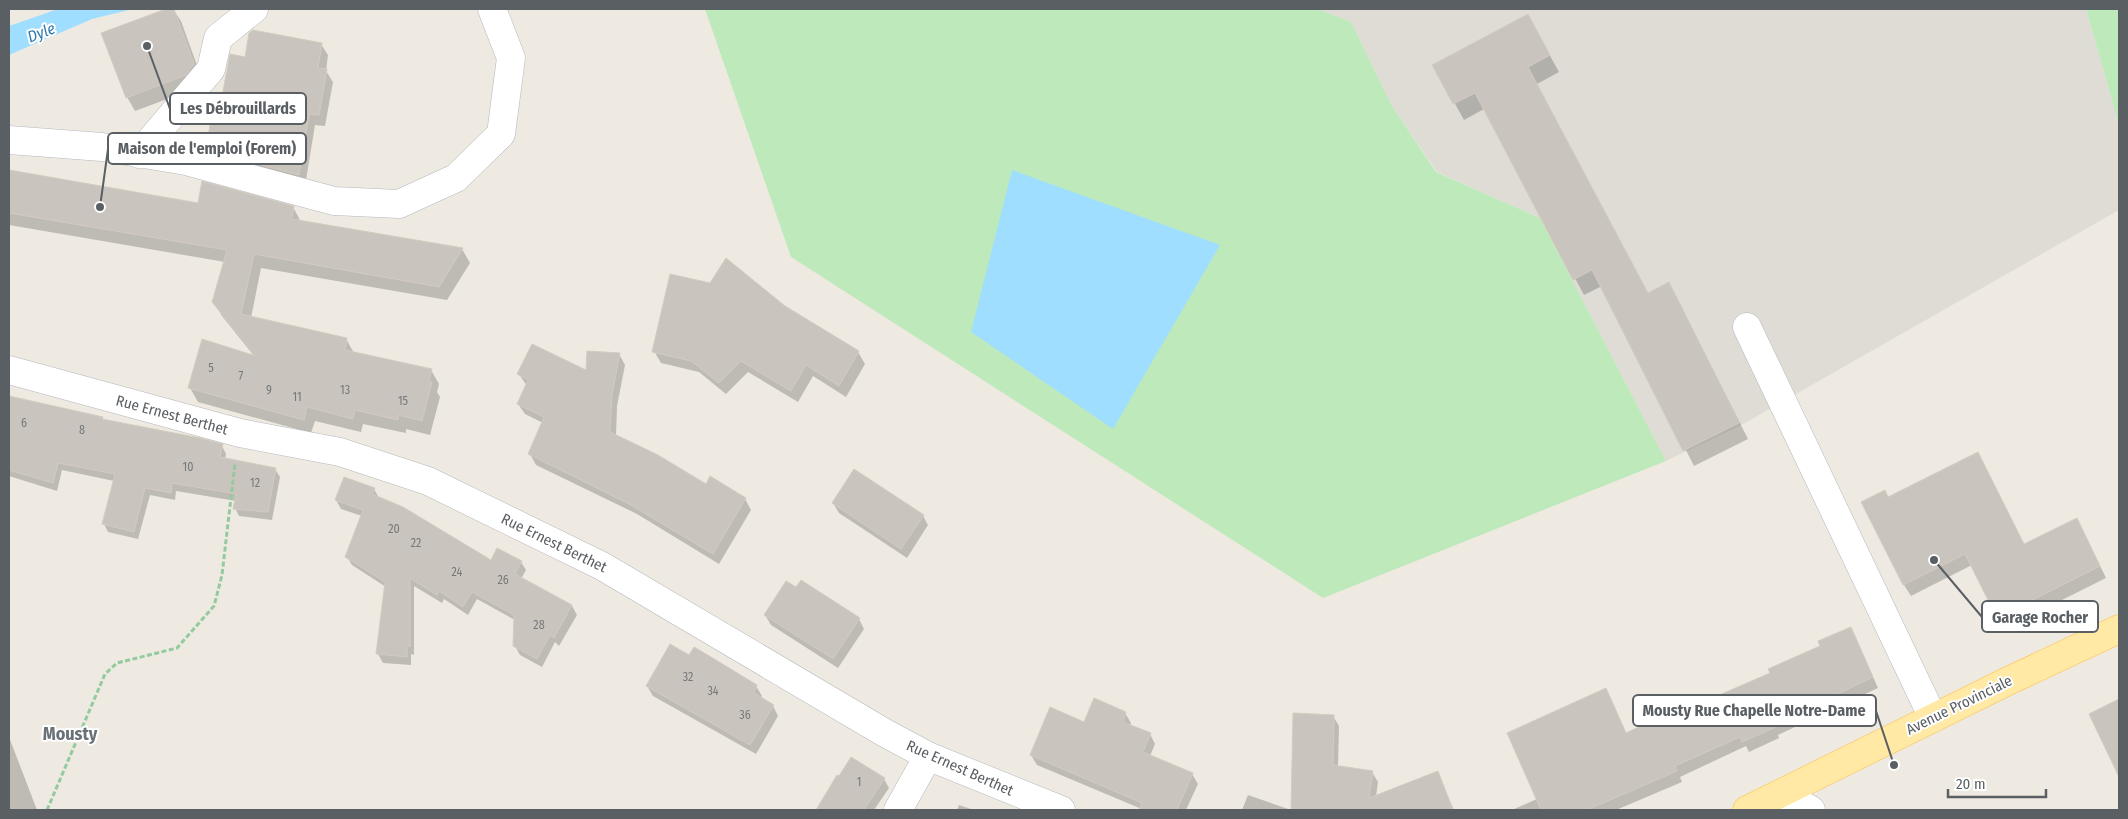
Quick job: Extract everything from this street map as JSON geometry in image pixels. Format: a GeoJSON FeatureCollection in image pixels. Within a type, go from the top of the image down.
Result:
{"type":"FeatureCollection","features":[{"type":"Feature","properties":{"kind":"main road","name":"Avenue Provinciale"},"geometry":{"type":"LineString","coordinates":[[1747,810],[2119,629]]}},
{"type":"Feature","properties":{"kind":"street"},"geometry":{"type":"LineString","coordinates":[[139,154],[211,69],[218,38],[254,9]]}},
{"type":"Feature","properties":{"kind":"street"},"geometry":{"type":"LineString","coordinates":[[9,140],[102,147],[186,161],[334,201],[399,204],[456,178],[501,134],[511,58],[492,9]]}},
{"type":"Feature","properties":{"kind":"street"},"geometry":{"type":"LineString","coordinates":[[1747,327],[1933,718]]}},
{"type":"Feature","properties":{"kind":"street","name":"Rue Ernest Berthet"},"geometry":{"type":"LineString","coordinates":[[9,370],[240,434],[340,452],[428,481],[602,566],[885,733],[930,757],[1061,810]]}},
{"type":"Feature","properties":{"kind":"street"},"geometry":{"type":"LineString","coordinates":[[898,810],[922,767],[930,757]]}},
{"type":"Feature","properties":{"kind":"street"},"geometry":{"type":"LineString","coordinates":[[1782,793],[1811,810]]}},
{"type":"Feature","properties":{"kind":"path"},"geometry":{"type":"LineString","coordinates":[[47,810],[104,674],[117,663],[177,648],[214,606],[222,575],[240,434]]}},
{"type":"Feature","properties":{"kind":"shaded area"},"geometry":{"type":"Polygon","coordinates":[[[1317,9],[2086,9],[2119,125],[2119,210],[1745,423],[1666,461],[1540,218],[1437,172],[1392,106],[1351,22],[1317,9]]]}},
{"type":"Feature","properties":{"kind":"green space"},"geometry":{"type":"Polygon","coordinates":[[[705,9],[1317,9],[1351,22],[1392,106],[1436,172],[1540,218],[1666,461],[1323,598],[791,257],[705,9]]]}},
{"type":"Feature","properties":{"kind":"green space"},"geometry":{"type":"Polygon","coordinates":[[[2086,9],[2119,9],[2119,125],[2086,9]]]}},
{"type":"Feature","properties":{"kind":"water","name":"Dyle"},"geometry":{"type":"Polygon","coordinates":[[[58,9],[133,9],[92,19],[9,55],[9,26],[58,9]]]}},
{"type":"Feature","properties":{"kind":"water"},"geometry":{"type":"Polygon","coordinates":[[[1012,170],[1220,245],[1113,429],[971,332],[1012,170]]]}},
{"type":"Feature","properties":{"kind":"building"},"geometry":{"type":"Polygon","coordinates":[[[166,9],[174,9],[194,64],[186,75],[126,98],[101,33],[166,9]]]}},
{"type":"Feature","properties":{"kind":"building"},"geometry":{"type":"Polygon","coordinates":[[[1528,14],[1550,55],[1528,67],[1648,293],[1669,282],[1739,423],[1683,451],[1592,270],[1573,280],[1475,93],[1453,104],[1432,65],[1528,14]]]}},
{"type":"Feature","properties":{"kind":"building"},"geometry":{"type":"Polygon","coordinates":[[[253,30],[322,43],[318,68],[327,69],[319,115],[309,114],[299,175],[206,150],[212,112],[217,123],[230,54],[245,57],[249,33],[253,30]]]}},
{"type":"Feature","properties":{"kind":"building"},"geometry":{"type":"Polygon","coordinates":[[[9,170],[198,203],[202,181],[294,206],[292,219],[463,248],[439,287],[254,254],[241,314],[347,338],[345,350],[432,369],[429,381],[432,382],[422,421],[398,415],[398,420],[355,410],[353,419],[307,407],[304,420],[188,388],[202,339],[256,356],[212,302],[227,250],[9,213],[9,170]]]}},
{"type":"Feature","properties":{"kind":"building"},"geometry":{"type":"Polygon","coordinates":[[[726,258],[785,306],[859,351],[839,386],[806,365],[791,391],[741,361],[719,383],[691,361],[652,352],[670,274],[710,283],[726,258]]]}},
{"type":"Feature","properties":{"kind":"building"},"geometry":{"type":"Polygon","coordinates":[[[532,344],[586,370],[587,351],[620,353],[612,395],[610,432],[658,455],[706,484],[710,476],[746,498],[713,554],[629,504],[528,454],[544,417],[517,404],[528,380],[517,374],[532,344]]]}},
{"type":"Feature","properties":{"kind":"building"},"geometry":{"type":"Polygon","coordinates":[[[9,396],[103,417],[102,419],[223,444],[220,457],[276,468],[268,512],[233,509],[236,494],[172,483],[171,493],[145,488],[134,532],[102,524],[115,474],[58,463],[53,483],[9,470],[9,396]]]}},
{"type":"Feature","properties":{"kind":"building"},"geometry":{"type":"Polygon","coordinates":[[[1978,452],[2024,544],[2077,518],[2100,566],[1997,618],[1965,554],[1903,585],[1861,502],[1885,490],[1888,497],[1978,452]]]}},
{"type":"Feature","properties":{"kind":"building"},"geometry":{"type":"Polygon","coordinates":[[[854,469],[924,515],[901,549],[832,503],[854,469]]]}},
{"type":"Feature","properties":{"kind":"building"},"geometry":{"type":"Polygon","coordinates":[[[344,477],[375,488],[372,494],[403,507],[491,560],[497,548],[522,561],[515,574],[572,605],[554,638],[550,635],[537,659],[513,646],[514,615],[472,592],[463,607],[439,591],[437,595],[410,578],[410,647],[407,646],[407,657],[376,654],[385,582],[345,557],[363,510],[335,500],[344,477]]]}},
{"type":"Feature","properties":{"kind":"building"},"geometry":{"type":"Polygon","coordinates":[[[801,580],[860,618],[833,659],[764,615],[786,581],[796,587],[801,580]]]}},
{"type":"Feature","properties":{"kind":"building"},"geometry":{"type":"Polygon","coordinates":[[[1851,627],[1873,677],[1773,725],[1774,728],[1742,742],[1740,737],[1675,766],[1677,771],[1587,810],[1541,810],[1507,733],[1606,688],[1626,733],[1699,699],[1701,703],[1770,673],[1768,669],[1820,646],[1818,641],[1851,627]]]}},
{"type":"Feature","properties":{"kind":"building"},"geometry":{"type":"Polygon","coordinates":[[[670,644],[689,655],[694,647],[757,685],[754,693],[774,705],[750,745],[646,686],[670,644]]]}},
{"type":"Feature","properties":{"kind":"building"},"geometry":{"type":"Polygon","coordinates":[[[1094,698],[1126,712],[1123,722],[1151,733],[1143,752],[1193,773],[1177,810],[1139,810],[1142,803],[1030,755],[1050,707],[1084,722],[1094,698]]]}},
{"type":"Feature","properties":{"kind":"building"},"geometry":{"type":"Polygon","coordinates":[[[2119,699],[2119,777],[2089,714],[2119,699]]]}},
{"type":"Feature","properties":{"kind":"building"},"geometry":{"type":"Polygon","coordinates":[[[1293,713],[1334,715],[1333,765],[1373,771],[1369,798],[1438,771],[1453,810],[1291,810],[1293,713]]]}},
{"type":"Feature","properties":{"kind":"building"},"geometry":{"type":"Polygon","coordinates":[[[851,757],[885,778],[864,810],[816,810],[837,775],[839,776],[851,757]]]}},
{"type":"Feature","properties":{"kind":"place","name":"Les Débrouillards"},"geometry":{"type":"Point","coordinates":[147,46]}},
{"type":"Feature","properties":{"kind":"place","name":"Maison de l'emploi (Forem)"},"geometry":{"type":"Point","coordinates":[100,207]}},
{"type":"Feature","properties":{"kind":"place","name":"Garage Rocher"},"geometry":{"type":"Point","coordinates":[1934,560]}},
{"type":"Feature","properties":{"kind":"place","name":"Mousty Rue Chapelle Notre-Dame"},"geometry":{"type":"Point","coordinates":[1894,765]}},
{"type":"Feature","properties":{"kind":"district","name":"Mousty"},"geometry":{"type":"Point","coordinates":[70,734]}}]}
